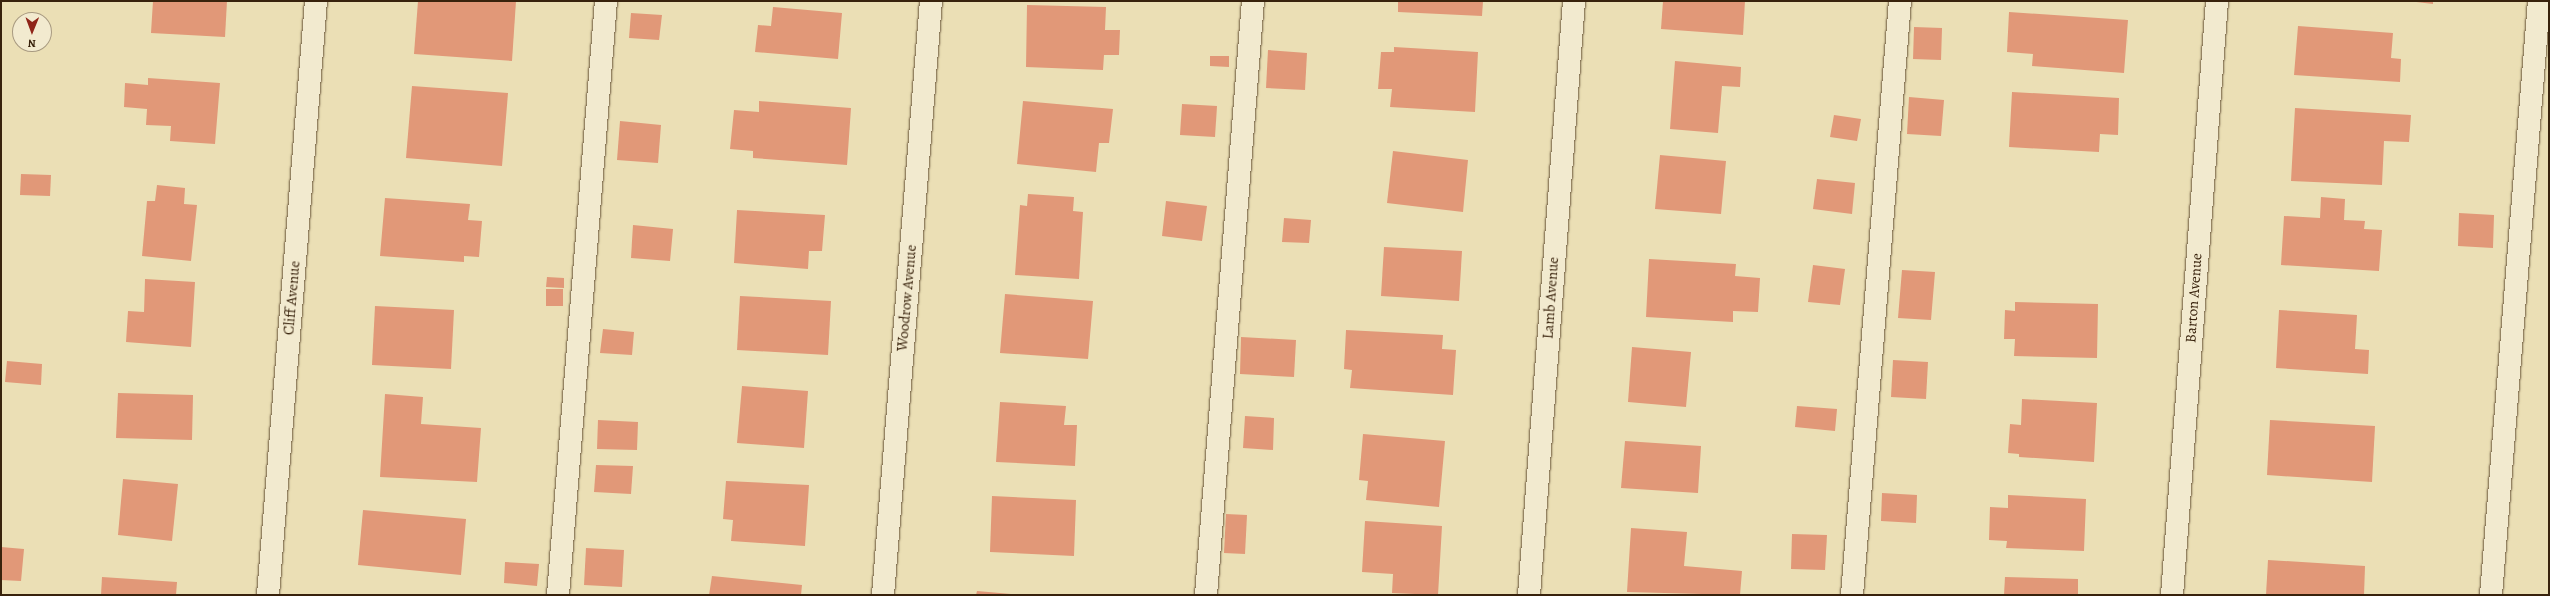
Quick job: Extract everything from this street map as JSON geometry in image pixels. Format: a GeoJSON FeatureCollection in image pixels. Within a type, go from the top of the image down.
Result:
{"type":"FeatureCollection","features":[{"type":"Feature","properties":{"kind":"street","name":"Cliff Avenue"},"geometry":{"type":"LineString","coordinates":[[268,595],[316,1]]}},
{"type":"Feature","properties":{"kind":"street"},"geometry":{"type":"LineString","coordinates":[[558,595],[606,1]]}},
{"type":"Feature","properties":{"kind":"street","name":"Woodrow Avenue"},"geometry":{"type":"LineString","coordinates":[[883,595],[931,1]]}},
{"type":"Feature","properties":{"kind":"street"},"geometry":{"type":"LineString","coordinates":[[1206,595],[1253,1]]}},
{"type":"Feature","properties":{"kind":"street","name":"Lamb Avenue"},"geometry":{"type":"LineString","coordinates":[[1529,595],[1574,1]]}},
{"type":"Feature","properties":{"kind":"street"},"geometry":{"type":"LineString","coordinates":[[1852,595],[1900,1]]}},
{"type":"Feature","properties":{"kind":"street","name":"Barton Avenue"},"geometry":{"type":"LineString","coordinates":[[2172,595],[2217,1]]}},
{"type":"Feature","properties":{"kind":"street"},"geometry":{"type":"LineString","coordinates":[[2491,595],[2538,1]]}},
{"type":"Feature","properties":{"kind":"building"},"geometry":{"type":"Polygon","coordinates":[[[153,1],[227,1],[225,37],[151,33],[153,1]]]}},
{"type":"Feature","properties":{"kind":"building"},"geometry":{"type":"Polygon","coordinates":[[[418,1],[516,1],[512,61],[414,54],[418,1]]]}},
{"type":"Feature","properties":{"kind":"building"},"geometry":{"type":"Polygon","coordinates":[[[1398,1],[1483,1],[1482,16],[1398,12],[1398,1]]]}},
{"type":"Feature","properties":{"kind":"building"},"geometry":{"type":"Polygon","coordinates":[[[1663,1],[1745,1],[1743,35],[1661,29],[1663,1]]]}},
{"type":"Feature","properties":{"kind":"building"},"geometry":{"type":"Polygon","coordinates":[[[2408,1],[2433,1],[2433,4],[2408,1]]]}},
{"type":"Feature","properties":{"kind":"building"},"geometry":{"type":"Polygon","coordinates":[[[1027,5],[1106,7],[1105,30],[1120,30],[1119,55],[1104,55],[1103,70],[1026,67],[1027,5]]]}},
{"type":"Feature","properties":{"kind":"building"},"geometry":{"type":"Polygon","coordinates":[[[773,7],[842,13],[838,59],[755,52],[758,25],[771,26],[773,7]]]}},
{"type":"Feature","properties":{"kind":"building"},"geometry":{"type":"Polygon","coordinates":[[[2009,12],[2128,20],[2124,73],[2032,66],[2033,54],[2007,52],[2009,12]]]}},
{"type":"Feature","properties":{"kind":"building"},"geometry":{"type":"Polygon","coordinates":[[[631,13],[662,15],[659,40],[629,38],[631,13]]]}},
{"type":"Feature","properties":{"kind":"building"},"geometry":{"type":"Polygon","coordinates":[[[2298,26],[2393,33],[2391,58],[2401,59],[2400,82],[2294,75],[2298,26]]]}},
{"type":"Feature","properties":{"kind":"building"},"geometry":{"type":"Polygon","coordinates":[[[1914,27],[1942,28],[1941,60],[1913,59],[1914,27]]]}},
{"type":"Feature","properties":{"kind":"building"},"geometry":{"type":"Polygon","coordinates":[[[1394,47],[1478,52],[1475,112],[1390,107],[1392,89],[1378,89],[1381,52],[1394,52],[1394,47]]]}},
{"type":"Feature","properties":{"kind":"building"},"geometry":{"type":"Polygon","coordinates":[[[1268,50],[1307,53],[1305,90],[1266,88],[1268,50]]]}},
{"type":"Feature","properties":{"kind":"building"},"geometry":{"type":"Polygon","coordinates":[[[1210,56],[1229,56],[1229,67],[1210,66],[1210,56]]]}},
{"type":"Feature","properties":{"kind":"building"},"geometry":{"type":"Polygon","coordinates":[[[1675,61],[1741,67],[1740,87],[1722,86],[1718,133],[1670,129],[1675,61]]]}},
{"type":"Feature","properties":{"kind":"building"},"geometry":{"type":"Polygon","coordinates":[[[148,78],[220,83],[215,144],[170,141],[171,126],[146,125],[147,109],[124,107],[125,83],[148,85],[148,78]]]}},
{"type":"Feature","properties":{"kind":"building"},"geometry":{"type":"Polygon","coordinates":[[[412,86],[508,93],[502,166],[406,158],[412,86]]]}},
{"type":"Feature","properties":{"kind":"building"},"geometry":{"type":"Polygon","coordinates":[[[2012,92],[2119,98],[2118,135],[2100,134],[2099,152],[2009,147],[2012,92]]]}},
{"type":"Feature","properties":{"kind":"building"},"geometry":{"type":"Polygon","coordinates":[[[1909,97],[1944,100],[1941,136],[1907,134],[1909,97]]]}},
{"type":"Feature","properties":{"kind":"building"},"geometry":{"type":"Polygon","coordinates":[[[759,101],[851,108],[847,165],[753,158],[753,151],[730,149],[734,110],[759,112],[759,101]]]}},
{"type":"Feature","properties":{"kind":"building"},"geometry":{"type":"Polygon","coordinates":[[[1023,101],[1113,109],[1109,143],[1099,143],[1096,172],[1017,164],[1023,101]]]}},
{"type":"Feature","properties":{"kind":"building"},"geometry":{"type":"Polygon","coordinates":[[[1182,104],[1217,106],[1215,137],[1180,135],[1182,104]]]}},
{"type":"Feature","properties":{"kind":"building"},"geometry":{"type":"Polygon","coordinates":[[[2295,108],[2411,115],[2409,142],[2384,141],[2382,185],[2291,181],[2295,108]]]}},
{"type":"Feature","properties":{"kind":"building"},"geometry":{"type":"Polygon","coordinates":[[[1834,115],[1861,119],[1857,141],[1830,137],[1834,115]]]}},
{"type":"Feature","properties":{"kind":"building"},"geometry":{"type":"Polygon","coordinates":[[[620,121],[661,125],[658,163],[617,160],[620,121]]]}},
{"type":"Feature","properties":{"kind":"building"},"geometry":{"type":"Polygon","coordinates":[[[1393,151],[1468,160],[1463,212],[1387,203],[1393,151]]]}},
{"type":"Feature","properties":{"kind":"building"},"geometry":{"type":"Polygon","coordinates":[[[1660,155],[1726,161],[1721,214],[1655,209],[1660,155]]]}},
{"type":"Feature","properties":{"kind":"building"},"geometry":{"type":"Polygon","coordinates":[[[21,174],[51,175],[50,196],[20,195],[21,174]]]}},
{"type":"Feature","properties":{"kind":"building"},"geometry":{"type":"Polygon","coordinates":[[[1817,179],[1855,183],[1852,214],[1813,209],[1817,179]]]}},
{"type":"Feature","properties":{"kind":"building"},"geometry":{"type":"Polygon","coordinates":[[[157,185],[185,188],[184,204],[197,205],[191,261],[142,256],[147,201],[155,201],[157,185]]]}},
{"type":"Feature","properties":{"kind":"building"},"geometry":{"type":"Polygon","coordinates":[[[1028,194],[1074,197],[1073,211],[1083,212],[1079,279],[1015,275],[1020,205],[1027,206],[1028,194]]]}},
{"type":"Feature","properties":{"kind":"building"},"geometry":{"type":"Polygon","coordinates":[[[2321,197],[2345,199],[2344,220],[2365,221],[2364,229],[2382,230],[2379,271],[2281,265],[2284,216],[2320,218],[2321,197]]]}},
{"type":"Feature","properties":{"kind":"building"},"geometry":{"type":"Polygon","coordinates":[[[385,198],[470,204],[468,220],[482,221],[479,257],[464,256],[464,262],[380,256],[385,198]]]}},
{"type":"Feature","properties":{"kind":"building"},"geometry":{"type":"Polygon","coordinates":[[[1166,201],[1207,206],[1202,241],[1162,236],[1166,201]]]}},
{"type":"Feature","properties":{"kind":"building"},"geometry":{"type":"Polygon","coordinates":[[[737,210],[825,215],[822,251],[809,251],[808,269],[734,263],[737,210]]]}},
{"type":"Feature","properties":{"kind":"building"},"geometry":{"type":"Polygon","coordinates":[[[2459,213],[2494,215],[2493,248],[2458,246],[2459,213]]]}},
{"type":"Feature","properties":{"kind":"building"},"geometry":{"type":"Polygon","coordinates":[[[1284,218],[1311,220],[1309,243],[1282,242],[1284,218]]]}},
{"type":"Feature","properties":{"kind":"building"},"geometry":{"type":"Polygon","coordinates":[[[633,225],[673,229],[670,261],[631,258],[633,225]]]}},
{"type":"Feature","properties":{"kind":"building"},"geometry":{"type":"Polygon","coordinates":[[[1384,247],[1462,251],[1459,301],[1381,296],[1384,247]]]}},
{"type":"Feature","properties":{"kind":"building"},"geometry":{"type":"Polygon","coordinates":[[[1649,259],[1736,264],[1735,276],[1760,278],[1758,312],[1733,311],[1733,322],[1646,317],[1649,259]]]}},
{"type":"Feature","properties":{"kind":"building"},"geometry":{"type":"Polygon","coordinates":[[[1813,265],[1845,269],[1840,305],[1808,302],[1813,265]]]}},
{"type":"Feature","properties":{"kind":"building"},"geometry":{"type":"Polygon","coordinates":[[[1902,270],[1935,272],[1931,320],[1898,318],[1902,270]]]}},
{"type":"Feature","properties":{"kind":"building"},"geometry":{"type":"Polygon","coordinates":[[[547,277],[564,278],[564,288],[546,287],[547,277]]]}},
{"type":"Feature","properties":{"kind":"building"},"geometry":{"type":"Polygon","coordinates":[[[145,279],[195,282],[191,347],[126,342],[128,311],[144,312],[145,279]]]}},
{"type":"Feature","properties":{"kind":"building"},"geometry":{"type":"Polygon","coordinates":[[[546,289],[563,289],[563,306],[546,306],[546,289]]]}},
{"type":"Feature","properties":{"kind":"building"},"geometry":{"type":"Polygon","coordinates":[[[1005,294],[1093,301],[1088,359],[1000,353],[1005,294]]]}},
{"type":"Feature","properties":{"kind":"building"},"geometry":{"type":"Polygon","coordinates":[[[740,296],[831,301],[828,355],[737,350],[740,296]]]}},
{"type":"Feature","properties":{"kind":"building"},"geometry":{"type":"Polygon","coordinates":[[[2015,302],[2098,304],[2097,358],[2014,356],[2015,339],[2004,339],[2005,310],[2015,311],[2015,302]]]}},
{"type":"Feature","properties":{"kind":"building"},"geometry":{"type":"Polygon","coordinates":[[[375,306],[454,310],[451,369],[372,365],[375,306]]]}},
{"type":"Feature","properties":{"kind":"building"},"geometry":{"type":"Polygon","coordinates":[[[2279,310],[2357,315],[2355,349],[2369,350],[2368,374],[2276,368],[2279,310]]]}},
{"type":"Feature","properties":{"kind":"building"},"geometry":{"type":"Polygon","coordinates":[[[603,329],[634,332],[632,355],[600,353],[603,329]]]}},
{"type":"Feature","properties":{"kind":"building"},"geometry":{"type":"Polygon","coordinates":[[[1346,330],[1443,335],[1442,349],[1456,350],[1453,395],[1350,388],[1352,370],[1344,369],[1346,330]]]}},
{"type":"Feature","properties":{"kind":"building"},"geometry":{"type":"Polygon","coordinates":[[[1241,337],[1296,340],[1294,377],[1240,374],[1241,337]]]}},
{"type":"Feature","properties":{"kind":"building"},"geometry":{"type":"Polygon","coordinates":[[[1632,347],[1691,352],[1686,407],[1628,402],[1632,347]]]}},
{"type":"Feature","properties":{"kind":"building"},"geometry":{"type":"Polygon","coordinates":[[[1893,360],[1928,362],[1926,399],[1891,397],[1893,360]]]}},
{"type":"Feature","properties":{"kind":"building"},"geometry":{"type":"Polygon","coordinates":[[[7,361],[42,364],[41,385],[5,382],[7,361]]]}},
{"type":"Feature","properties":{"kind":"building"},"geometry":{"type":"Polygon","coordinates":[[[742,386],[808,391],[804,448],[737,443],[742,386]]]}},
{"type":"Feature","properties":{"kind":"building"},"geometry":{"type":"Polygon","coordinates":[[[118,393],[193,395],[192,440],[116,438],[118,393]]]}},
{"type":"Feature","properties":{"kind":"building"},"geometry":{"type":"Polygon","coordinates":[[[385,394],[423,397],[421,424],[481,428],[477,482],[380,477],[385,394]]]}},
{"type":"Feature","properties":{"kind":"building"},"geometry":{"type":"Polygon","coordinates":[[[2022,399],[2097,403],[2094,462],[2019,457],[2019,454],[2008,453],[2010,424],[2021,425],[2022,399]]]}},
{"type":"Feature","properties":{"kind":"building"},"geometry":{"type":"Polygon","coordinates":[[[1000,402],[1066,406],[1064,425],[1077,425],[1075,466],[996,462],[1000,402]]]}},
{"type":"Feature","properties":{"kind":"building"},"geometry":{"type":"Polygon","coordinates":[[[1797,406],[1837,409],[1835,431],[1795,427],[1797,406]]]}},
{"type":"Feature","properties":{"kind":"building"},"geometry":{"type":"Polygon","coordinates":[[[1245,416],[1274,418],[1273,450],[1243,448],[1245,416]]]}},
{"type":"Feature","properties":{"kind":"building"},"geometry":{"type":"Polygon","coordinates":[[[598,420],[638,422],[637,450],[597,449],[598,420]]]}},
{"type":"Feature","properties":{"kind":"building"},"geometry":{"type":"Polygon","coordinates":[[[2270,420],[2375,426],[2372,482],[2267,475],[2270,420]]]}},
{"type":"Feature","properties":{"kind":"building"},"geometry":{"type":"Polygon","coordinates":[[[1363,434],[1445,441],[1439,507],[1366,500],[1368,481],[1359,480],[1363,434]]]}},
{"type":"Feature","properties":{"kind":"building"},"geometry":{"type":"Polygon","coordinates":[[[1625,441],[1701,446],[1698,493],[1621,488],[1625,441]]]}},
{"type":"Feature","properties":{"kind":"building"},"geometry":{"type":"Polygon","coordinates":[[[596,465],[633,466],[631,494],[594,492],[596,465]]]}},
{"type":"Feature","properties":{"kind":"building"},"geometry":{"type":"Polygon","coordinates":[[[123,479],[178,484],[172,541],[118,535],[123,479]]]}},
{"type":"Feature","properties":{"kind":"building"},"geometry":{"type":"Polygon","coordinates":[[[726,481],[809,485],[805,546],[731,541],[733,520],[723,519],[726,481]]]}},
{"type":"Feature","properties":{"kind":"building"},"geometry":{"type":"Polygon","coordinates":[[[1882,493],[1917,495],[1916,523],[1881,521],[1882,493]]]}},
{"type":"Feature","properties":{"kind":"building"},"geometry":{"type":"Polygon","coordinates":[[[2008,495],[2086,499],[2084,551],[2006,548],[2007,541],[1989,540],[1990,507],[2008,508],[2008,495]]]}},
{"type":"Feature","properties":{"kind":"building"},"geometry":{"type":"Polygon","coordinates":[[[992,496],[1076,500],[1074,556],[990,552],[992,496]]]}},
{"type":"Feature","properties":{"kind":"building"},"geometry":{"type":"Polygon","coordinates":[[[363,510],[466,519],[461,575],[358,565],[363,510]]]}},
{"type":"Feature","properties":{"kind":"building"},"geometry":{"type":"Polygon","coordinates":[[[1226,514],[1247,515],[1245,554],[1224,553],[1226,514]]]}},
{"type":"Feature","properties":{"kind":"building"},"geometry":{"type":"Polygon","coordinates":[[[1365,521],[1442,526],[1438,595],[1392,593],[1393,574],[1362,572],[1365,521]]]}},
{"type":"Feature","properties":{"kind":"building"},"geometry":{"type":"Polygon","coordinates":[[[1631,528],[1687,532],[1684,566],[1742,571],[1740,595],[1627,592],[1631,528]]]}},
{"type":"Feature","properties":{"kind":"building"},"geometry":{"type":"Polygon","coordinates":[[[1792,534],[1827,535],[1825,570],[1791,569],[1792,534]]]}},
{"type":"Feature","properties":{"kind":"building"},"geometry":{"type":"Polygon","coordinates":[[[1,547],[24,549],[21,581],[1,580],[1,547]]]}},
{"type":"Feature","properties":{"kind":"building"},"geometry":{"type":"Polygon","coordinates":[[[586,548],[624,550],[622,587],[584,585],[586,548]]]}},
{"type":"Feature","properties":{"kind":"building"},"geometry":{"type":"Polygon","coordinates":[[[2268,560],[2365,566],[2364,595],[2266,595],[2268,560]]]}},
{"type":"Feature","properties":{"kind":"building"},"geometry":{"type":"Polygon","coordinates":[[[505,562],[539,564],[537,586],[504,583],[505,562]]]}},
{"type":"Feature","properties":{"kind":"building"},"geometry":{"type":"Polygon","coordinates":[[[712,576],[802,585],[801,595],[709,595],[712,576]]]}},
{"type":"Feature","properties":{"kind":"building"},"geometry":{"type":"Polygon","coordinates":[[[102,577],[177,582],[176,595],[101,595],[102,577]]]}},
{"type":"Feature","properties":{"kind":"building"},"geometry":{"type":"Polygon","coordinates":[[[2005,577],[2078,579],[2078,595],[2004,595],[2005,577]]]}},
{"type":"Feature","properties":{"kind":"building"},"geometry":{"type":"Polygon","coordinates":[[[977,591],[1011,594],[1011,595],[976,595],[977,591]]]}}]}
